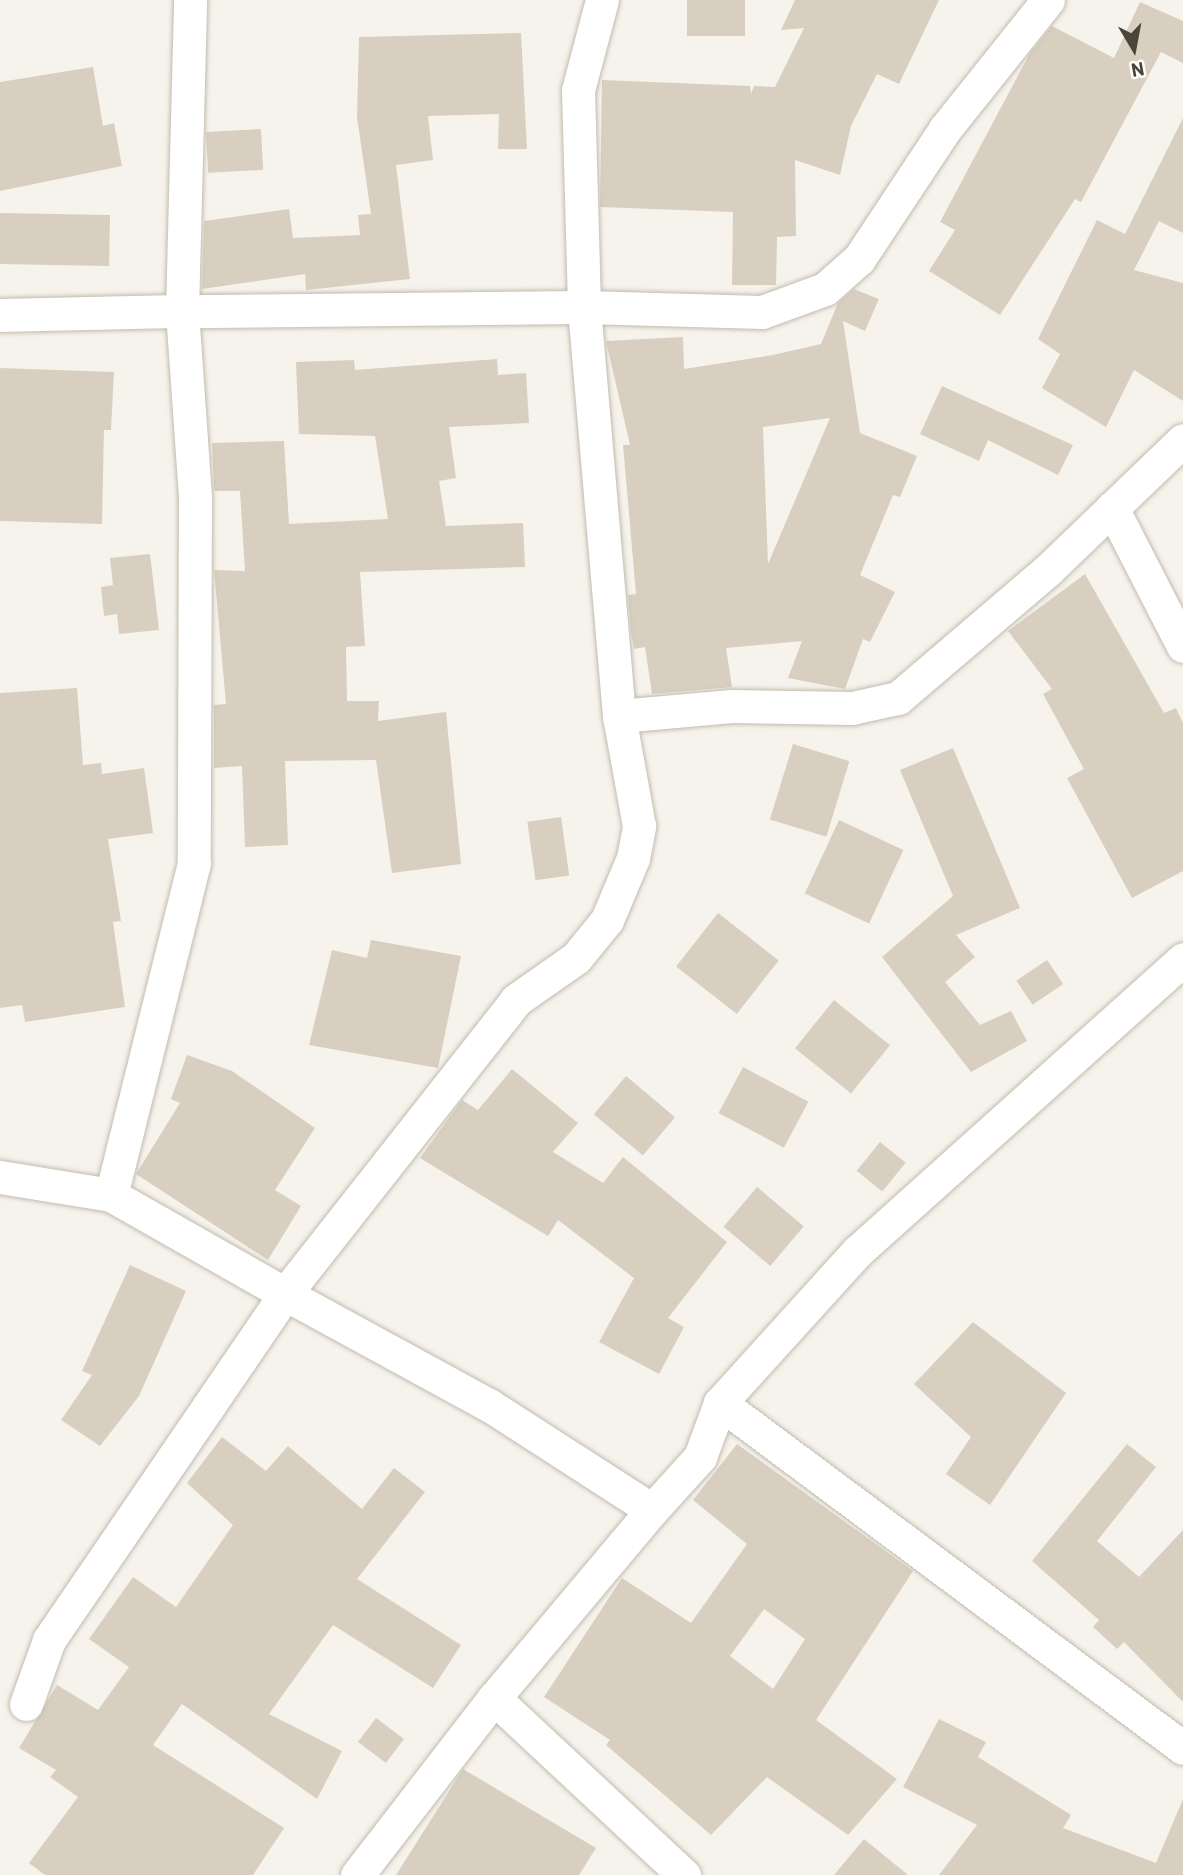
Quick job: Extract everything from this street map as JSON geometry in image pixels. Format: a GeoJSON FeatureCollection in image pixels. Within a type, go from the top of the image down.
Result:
{"type":"FeatureCollection","features":[{"type":"Feature","properties":{"kind":"street"},"geometry":{"type":"LineString","coordinates":[[111,1195],[194,863],[195,497],[182,312],[190,0]]}},
{"type":"Feature","properties":{"kind":"street"},"geometry":{"type":"LineString","coordinates":[[26,1704],[49,1640],[285,1294],[516,1000],[576,958],[607,920],[639,826],[619,716],[584,307],[578,90],[602,0]]}},
{"type":"Feature","properties":{"kind":"street"},"geometry":{"type":"LineString","coordinates":[[0,315],[584,307],[762,312],[825,289],[859,259],[945,129],[1048,0]]}},
{"type":"Feature","properties":{"kind":"street"},"geometry":{"type":"LineString","coordinates":[[619,716],[787,704],[852,708],[898,698],[1112,508],[1183,440]]}},
{"type":"Feature","properties":{"kind":"street"},"geometry":{"type":"LineString","coordinates":[[1112,508],[1183,646]]}},
{"type":"Feature","properties":{"kind":"street"},"geometry":{"type":"LineString","coordinates":[[357,1875],[494,1698],[700,1457],[720,1403],[858,1251],[1183,959]]}},
{"type":"Feature","properties":{"kind":"street"},"geometry":{"type":"LineString","coordinates":[[0,1177],[111,1195],[489,1405],[652,1510]]}},
{"type":"Feature","properties":{"kind":"street"},"geometry":{"type":"LineString","coordinates":[[720,1403],[1183,1748]]}},
{"type":"Feature","properties":{"kind":"street"},"geometry":{"type":"LineString","coordinates":[[494,1698],[684,1875]]}},
{"type":"Feature","properties":{"kind":"building"},"geometry":{"type":"Polygon","coordinates":[[[687,0],[745,0],[745,36],[687,36],[687,0]]]}},
{"type":"Feature","properties":{"kind":"building"},"geometry":{"type":"Polygon","coordinates":[[[795,0],[939,0],[899,84],[877,74],[851,126],[840,175],[795,160],[796,236],[777,237],[776,285],[732,285],[733,212],[600,207],[602,80],[750,86],[751,94],[754,86],[775,87],[804,28],[781,30],[795,0]]]}},
{"type":"Feature","properties":{"kind":"building"},"geometry":{"type":"Polygon","coordinates":[[[1140,2],[1183,21],[1183,63],[1161,52],[1081,202],[1075,199],[1000,315],[929,271],[955,230],[940,222],[1030,53],[1052,26],[1114,58],[1140,2]]]}},
{"type":"Feature","properties":{"kind":"building"},"geometry":{"type":"Polygon","coordinates":[[[521,33],[527,149],[498,149],[499,114],[428,116],[433,160],[396,165],[410,279],[306,290],[305,274],[202,289],[204,221],[289,209],[293,238],[360,235],[358,215],[371,214],[357,117],[359,37],[521,33]]]}},
{"type":"Feature","properties":{"kind":"building"},"geometry":{"type":"Polygon","coordinates":[[[93,67],[103,126],[114,123],[122,166],[0,191],[0,82],[93,67]]]}},
{"type":"Feature","properties":{"kind":"building"},"geometry":{"type":"Polygon","coordinates":[[[1183,118],[1183,233],[1159,221],[1134,270],[1183,283],[1183,401],[1134,370],[1106,427],[1042,388],[1060,354],[1038,339],[1097,220],[1125,234],[1183,118]]]}},
{"type":"Feature","properties":{"kind":"building"},"geometry":{"type":"Polygon","coordinates":[[[261,129],[263,170],[208,173],[206,132],[261,129]]]}},
{"type":"Feature","properties":{"kind":"building"},"geometry":{"type":"Polygon","coordinates":[[[0,213],[110,215],[109,266],[0,264],[0,213]]]}},
{"type":"Feature","properties":{"kind":"building"},"geometry":{"type":"Polygon","coordinates":[[[854,289],[879,299],[865,331],[843,321],[860,433],[917,456],[900,497],[893,495],[860,575],[895,592],[870,642],[863,639],[845,689],[788,678],[802,641],[726,648],[732,687],[652,694],[645,647],[634,649],[631,631],[628,595],[636,594],[623,445],[630,445],[606,341],[683,337],[684,369],[773,355],[821,344],[838,303],[854,289]],[[830,418],[763,427],[768,564],[830,418]]]}},
{"type":"Feature","properties":{"kind":"building"},"geometry":{"type":"Polygon","coordinates":[[[497,359],[498,375],[526,373],[529,423],[449,427],[456,478],[439,481],[446,526],[523,523],[525,567],[360,572],[365,646],[346,647],[347,701],[379,701],[378,721],[446,712],[461,864],[392,873],[376,760],[285,761],[288,845],[245,847],[242,766],[214,768],[214,705],[226,704],[214,570],[245,571],[240,491],[214,491],[212,443],[284,441],[289,524],[388,519],[375,436],[299,434],[296,362],[354,360],[355,370],[497,359]]]}},
{"type":"Feature","properties":{"kind":"building"},"geometry":{"type":"Polygon","coordinates":[[[0,368],[114,372],[111,430],[104,430],[102,524],[0,521],[0,368]]]}},
{"type":"Feature","properties":{"kind":"building"},"geometry":{"type":"Polygon","coordinates":[[[942,386],[1073,445],[1058,475],[988,440],[979,461],[920,434],[942,386]]]}},
{"type":"Feature","properties":{"kind":"building"},"geometry":{"type":"Polygon","coordinates":[[[150,554],[159,630],[119,634],[117,614],[104,616],[101,587],[113,585],[110,558],[150,554]]]}},
{"type":"Feature","properties":{"kind":"building"},"geometry":{"type":"Polygon","coordinates":[[[1085,574],[1164,713],[1176,708],[1183,723],[1183,871],[1132,898],[1067,778],[1084,769],[1043,694],[1052,689],[1008,631],[1085,574]]]}},
{"type":"Feature","properties":{"kind":"building"},"geometry":{"type":"Polygon","coordinates":[[[77,688],[83,765],[101,763],[102,774],[144,768],[153,833],[108,839],[121,921],[113,922],[125,1007],[25,1022],[22,1005],[0,1008],[0,693],[77,688]]]}},
{"type":"Feature","properties":{"kind":"building"},"geometry":{"type":"Polygon","coordinates":[[[793,744],[849,761],[826,837],[770,820],[793,744]]]}},
{"type":"Feature","properties":{"kind":"building"},"geometry":{"type":"Polygon","coordinates":[[[953,748],[1020,908],[956,935],[975,957],[945,982],[980,1025],[1011,1011],[1027,1041],[971,1072],[882,957],[953,896],[900,770],[953,748]]]}},
{"type":"Feature","properties":{"kind":"building"},"geometry":{"type":"Polygon","coordinates":[[[561,817],[569,875],[536,880],[527,822],[561,817]]]}},
{"type":"Feature","properties":{"kind":"building"},"geometry":{"type":"Polygon","coordinates":[[[839,820],[903,850],[869,923],[805,893],[839,820]]]}},
{"type":"Feature","properties":{"kind":"building"},"geometry":{"type":"Polygon","coordinates":[[[718,913],[779,960],[737,1014],[676,967],[718,913]]]}},
{"type":"Feature","properties":{"kind":"building"},"geometry":{"type":"Polygon","coordinates":[[[371,940],[461,956],[438,1068],[309,1045],[332,950],[367,958],[371,940]]]}},
{"type":"Feature","properties":{"kind":"building"},"geometry":{"type":"Polygon","coordinates":[[[1047,960],[1063,984],[1033,1005],[1016,981],[1047,960]]]}},
{"type":"Feature","properties":{"kind":"building"},"geometry":{"type":"Polygon","coordinates":[[[834,1000],[890,1045],[851,1093],[795,1048],[834,1000]]]}},
{"type":"Feature","properties":{"kind":"building"},"geometry":{"type":"Polygon","coordinates":[[[187,1055],[232,1071],[315,1128],[275,1190],[301,1206],[268,1260],[136,1174],[180,1103],[171,1099],[187,1055]]]}},
{"type":"Feature","properties":{"kind":"building"},"geometry":{"type":"Polygon","coordinates":[[[743,1067],[808,1102],[784,1148],[719,1113],[743,1067]]]}},
{"type":"Feature","properties":{"kind":"building"},"geometry":{"type":"Polygon","coordinates":[[[512,1069],[578,1123],[553,1152],[603,1183],[623,1157],[727,1242],[668,1318],[684,1327],[659,1374],[599,1342],[634,1278],[558,1220],[548,1236],[420,1158],[462,1100],[478,1110],[512,1069]]]}},
{"type":"Feature","properties":{"kind":"building"},"geometry":{"type":"Polygon","coordinates":[[[626,1076],[675,1117],[643,1155],[594,1114],[626,1076]]]}},
{"type":"Feature","properties":{"kind":"building"},"geometry":{"type":"Polygon","coordinates":[[[880,1142],[906,1163],[882,1192],[857,1171],[880,1142]]]}},
{"type":"Feature","properties":{"kind":"building"},"geometry":{"type":"Polygon","coordinates":[[[757,1187],[804,1226],[770,1266],[724,1227],[757,1187]]]}},
{"type":"Feature","properties":{"kind":"building"},"geometry":{"type":"Polygon","coordinates":[[[130,1265],[186,1291],[139,1396],[100,1446],[61,1420],[92,1375],[82,1371],[130,1265]]]}},
{"type":"Feature","properties":{"kind":"building"},"geometry":{"type":"Polygon","coordinates":[[[973,1322],[1066,1393],[990,1505],[946,1474],[971,1437],[914,1384],[973,1322]]]}},
{"type":"Feature","properties":{"kind":"building"},"geometry":{"type":"Polygon","coordinates":[[[222,1437],[266,1471],[288,1446],[362,1509],[394,1468],[425,1492],[357,1579],[461,1645],[433,1688],[333,1625],[269,1714],[342,1751],[317,1799],[182,1704],[153,1745],[284,1828],[253,1875],[45,1875],[29,1863],[78,1797],[50,1777],[56,1770],[19,1748],[57,1685],[98,1710],[129,1667],[89,1639],[133,1577],[176,1607],[233,1525],[187,1483],[222,1437]]]}},
{"type":"Feature","properties":{"kind":"building"},"geometry":{"type":"Polygon","coordinates":[[[737,1444],[913,1571],[816,1720],[897,1779],[848,1835],[767,1777],[711,1835],[606,1745],[610,1740],[544,1697],[622,1578],[691,1623],[747,1544],[693,1500],[737,1444]],[[764,1609],[730,1656],[773,1689],[805,1639],[764,1609]]]}},
{"type":"Feature","properties":{"kind":"building"},"geometry":{"type":"Polygon","coordinates":[[[1127,1444],[1156,1467],[1097,1541],[1139,1577],[1183,1530],[1183,1702],[1124,1642],[1117,1649],[1093,1627],[1099,1620],[1032,1561],[1127,1444]]]}},
{"type":"Feature","properties":{"kind":"building"},"geometry":{"type":"Polygon","coordinates":[[[376,1718],[404,1739],[386,1763],[358,1742],[376,1718]]]}},
{"type":"Feature","properties":{"kind":"building"},"geometry":{"type":"Polygon","coordinates":[[[939,1719],[986,1742],[978,1757],[1071,1815],[1063,1828],[1156,1863],[1183,1799],[1183,1875],[939,1875],[977,1825],[903,1787],[939,1719]]]}},
{"type":"Feature","properties":{"kind":"building"},"geometry":{"type":"Polygon","coordinates":[[[463,1769],[596,1848],[579,1875],[396,1875],[463,1769]]]}},
{"type":"Feature","properties":{"kind":"building"},"geometry":{"type":"Polygon","coordinates":[[[864,1839],[908,1875],[834,1875],[864,1839]]]}}]}
